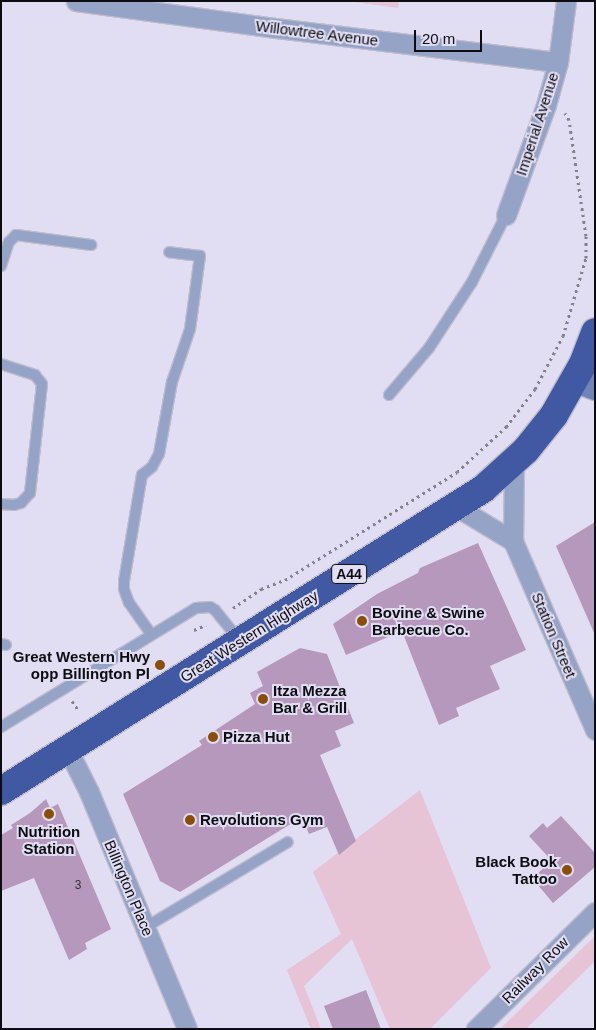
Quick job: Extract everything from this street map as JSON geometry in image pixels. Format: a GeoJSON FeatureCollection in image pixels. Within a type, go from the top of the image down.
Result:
{"type":"FeatureCollection","features":[{"type":"Feature","properties":{"kind":"highway","name":"Great Western Highway"},"geometry":{"type":"LineString","coordinates":[[1,790],[241,642],[483,489],[514,462],[554,415],[585,383],[595,332]]}},
{"type":"Feature","properties":{"kind":"street","name":"Willowtree Avenue"},"geometry":{"type":"LineString","coordinates":[[76,1],[276,28],[558,62]]}},
{"type":"Feature","properties":{"kind":"street","name":"Imperial Avenue"},"geometry":{"type":"LineString","coordinates":[[506,216],[546,105],[558,62],[566,1]]}},
{"type":"Feature","properties":{"kind":"street","name":"Station Street"},"geometry":{"type":"LineString","coordinates":[[514,462],[513,541],[594,727]]}},
{"type":"Feature","properties":{"kind":"street"},"geometry":{"type":"LineString","coordinates":[[457,507],[513,541]]}},
{"type":"Feature","properties":{"kind":"street","name":"Billington Place"},"geometry":{"type":"LineString","coordinates":[[68,750],[86,784],[187,1029]]}},
{"type":"Feature","properties":{"kind":"street","name":"Railway Row"},"geometry":{"type":"LineString","coordinates":[[476,1029],[595,912]]}},
{"type":"Feature","properties":{"kind":"lane"},"geometry":{"type":"LineString","coordinates":[[389,395],[429,348],[461,298],[506,216]]}},
{"type":"Feature","properties":{"kind":"lane"},"geometry":{"type":"LineString","coordinates":[[1,266],[9,242],[16,235],[92,245]]}},
{"type":"Feature","properties":{"kind":"lane"},"geometry":{"type":"LineString","coordinates":[[150,634],[129,603],[124,589],[124,581],[142,475],[152,466],[159,454],[172,382],[190,329],[200,256],[169,252]]}},
{"type":"Feature","properties":{"kind":"lane"},"geometry":{"type":"LineString","coordinates":[[1,364],[35,375],[42,384],[30,493],[22,503],[14,505],[1,504]]}},
{"type":"Feature","properties":{"kind":"lane"},"geometry":{"type":"LineString","coordinates":[[1,727],[150,634],[196,608],[210,607],[222,618],[241,642]]}},
{"type":"Feature","properties":{"kind":"lane"},"geometry":{"type":"LineString","coordinates":[[146,927],[288,842]]}},
{"type":"Feature","properties":{"kind":"path"},"geometry":{"type":"LineString","coordinates":[[193,631],[222,618],[249,596],[285,580],[457,472],[506,427],[535,389],[563,336],[586,258],[586,236],[570,120],[562,109]]}},
{"type":"Feature","properties":{"kind":"path"},"geometry":{"type":"LineString","coordinates":[[64,704],[79,694]]}},
{"type":"Feature","properties":{"kind":"path"},"geometry":{"type":"LineString","coordinates":[[71,699],[79,711]]}},
{"type":"Feature","properties":{"kind":"shaded area"},"geometry":{"type":"Polygon","coordinates":[[[347,1],[399,1],[398,8],[347,1]]]}},
{"type":"Feature","properties":{"kind":"shaded area"},"geometry":{"type":"Polygon","coordinates":[[[420,790],[491,968],[430,1029],[390,1029],[352,939],[304,986],[321,1029],[311,1029],[287,970],[341,934],[313,872],[420,790]]]}},
{"type":"Feature","properties":{"kind":"shaded area"},"geometry":{"type":"Polygon","coordinates":[[[595,936],[595,961],[526,1029],[500,1029],[595,936]]]}},
{"type":"Feature","properties":{"kind":"building"},"geometry":{"type":"Polygon","coordinates":[[[595,522],[595,635],[556,546],[595,522]]]}},
{"type":"Feature","properties":{"kind":"building"},"geometry":{"type":"Polygon","coordinates":[[[478,543],[526,650],[490,666],[500,689],[456,708],[459,716],[439,725],[402,631],[346,655],[333,624],[377,594],[418,573],[420,568],[478,543]]]}},
{"type":"Feature","properties":{"kind":"building"},"geometry":{"type":"Polygon","coordinates":[[[300,648],[327,654],[354,723],[335,731],[341,746],[320,755],[356,841],[339,855],[327,827],[309,834],[302,817],[180,892],[160,881],[123,794],[202,745],[199,741],[255,704],[250,693],[263,686],[257,672],[300,648]]]}},
{"type":"Feature","properties":{"kind":"building"},"geometry":{"type":"Polygon","coordinates":[[[46,799],[50,808],[58,804],[111,929],[85,943],[87,949],[69,960],[34,878],[1,891],[1,835],[13,828],[11,825],[30,813],[46,799]]]}},
{"type":"Feature","properties":{"kind":"building"},"geometry":{"type":"Polygon","coordinates":[[[561,816],[595,853],[595,867],[553,903],[532,878],[552,861],[529,836],[543,823],[547,828],[561,816]]]}},
{"type":"Feature","properties":{"kind":"building"},"geometry":{"type":"Polygon","coordinates":[[[366,990],[381,1029],[333,1029],[324,1006],[366,990]]]}},
{"type":"Feature","properties":{"kind":"place","name":"Bovine & Swine Barbecue Co."},"geometry":{"type":"Point","coordinates":[362,621]}},
{"type":"Feature","properties":{"kind":"place","name":"Great Western Hwy opp Billington Pl"},"geometry":{"type":"Point","coordinates":[160,665]}},
{"type":"Feature","properties":{"kind":"place","name":"Itza Mezza Bar & Grill"},"geometry":{"type":"Point","coordinates":[263,699]}},
{"type":"Feature","properties":{"kind":"place","name":"Pizza Hut"},"geometry":{"type":"Point","coordinates":[213,737]}},
{"type":"Feature","properties":{"kind":"place","name":"Nutrition Station"},"geometry":{"type":"Point","coordinates":[49,814]}},
{"type":"Feature","properties":{"kind":"place","name":"Revolutions Gym"},"geometry":{"type":"Point","coordinates":[190,820]}},
{"type":"Feature","properties":{"kind":"place","name":"Black Book Tattoo"},"geometry":{"type":"Point","coordinates":[567,870]}}]}
